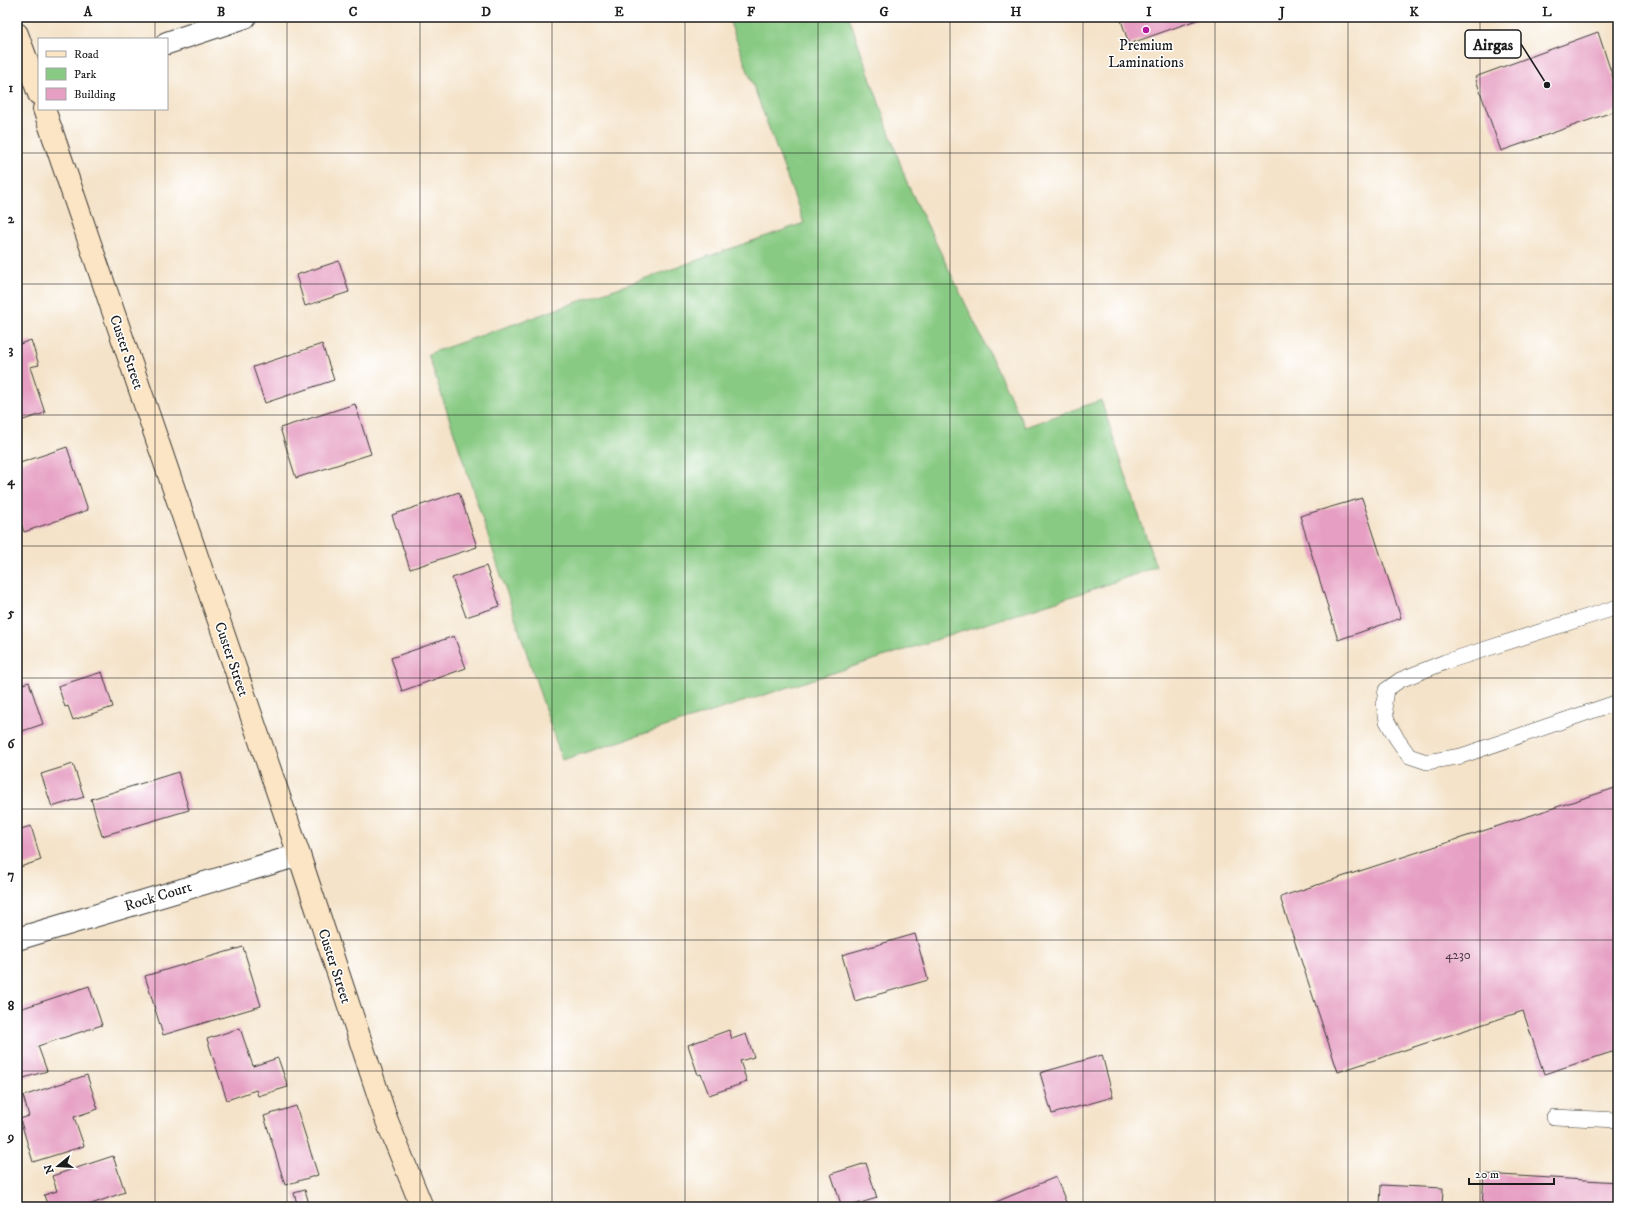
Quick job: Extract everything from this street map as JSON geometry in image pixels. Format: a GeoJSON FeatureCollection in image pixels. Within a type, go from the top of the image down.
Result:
{"type":"FeatureCollection","features":[{"type":"Feature","properties":{"kind":"street"},"geometry":{"type":"LineString","coordinates":[[168,42],[245,17]]}},
{"type":"Feature","properties":{"kind":"street"},"geometry":{"type":"LineString","coordinates":[[19,46],[38,88]]}},
{"type":"Feature","properties":{"kind":"street","name":"Custer Street"},"geometry":{"type":"LineString","coordinates":[[44,110],[299,855],[387,1121],[422,1207]]}},
{"type":"Feature","properties":{"kind":"street","name":"Rock Court"},"geometry":{"type":"LineString","coordinates":[[17,939],[299,855]]}},
{"type":"Feature","properties":{"kind":"lane"},"geometry":{"type":"LineString","coordinates":[[1618,607],[1446,662],[1400,680],[1386,690],[1384,703],[1387,721],[1409,756],[1427,762],[1461,756],[1618,702]]}},
{"type":"Feature","properties":{"kind":"lane"},"geometry":{"type":"LineString","coordinates":[[1554,1117],[1618,1120]]}},
{"type":"Feature","properties":{"kind":"green space"},"geometry":{"type":"Polygon","coordinates":[[[728,17],[849,17],[907,183],[1025,427],[1101,400],[1156,567],[1085,592],[562,760],[428,354],[804,223],[728,17]]]}},
{"type":"Feature","properties":{"kind":"building","name":"Premium Laminations"},"geometry":{"type":"Polygon","coordinates":[[[1120,17],[1205,17],[1129,44],[1120,17]]]}},
{"type":"Feature","properties":{"kind":"building"},"geometry":{"type":"Polygon","coordinates":[[[1598,32],[1618,93],[1618,110],[1501,151],[1475,77],[1598,32]]]}},
{"type":"Feature","properties":{"kind":"building"},"geometry":{"type":"Polygon","coordinates":[[[339,261],[349,292],[305,306],[296,275],[339,261]]]}},
{"type":"Feature","properties":{"kind":"building"},"geometry":{"type":"Polygon","coordinates":[[[31,340],[39,365],[30,367],[45,413],[17,422],[17,345],[31,340]]]}},
{"type":"Feature","properties":{"kind":"building"},"geometry":{"type":"Polygon","coordinates":[[[322,344],[334,380],[265,403],[253,367],[322,344]]]}},
{"type":"Feature","properties":{"kind":"building"},"geometry":{"type":"Polygon","coordinates":[[[355,404],[371,454],[296,478],[280,428],[355,404]]]}},
{"type":"Feature","properties":{"kind":"building"},"geometry":{"type":"Polygon","coordinates":[[[67,447],[88,510],[24,532],[17,510],[17,464],[67,447]]]}},
{"type":"Feature","properties":{"kind":"building"},"geometry":{"type":"Polygon","coordinates":[[[459,492],[477,547],[410,569],[392,515],[459,492]]]}},
{"type":"Feature","properties":{"kind":"building"},"geometry":{"type":"Polygon","coordinates":[[[1362,498],[1401,618],[1338,640],[1300,516],[1362,498]]]}},
{"type":"Feature","properties":{"kind":"building"},"geometry":{"type":"Polygon","coordinates":[[[486,566],[500,606],[466,617],[452,578],[486,566]]]}},
{"type":"Feature","properties":{"kind":"building"},"geometry":{"type":"Polygon","coordinates":[[[454,636],[466,668],[402,691],[391,658],[454,636]]]}},
{"type":"Feature","properties":{"kind":"building"},"geometry":{"type":"Polygon","coordinates":[[[102,672],[113,707],[73,720],[68,706],[65,707],[58,686],[102,672]]]}},
{"type":"Feature","properties":{"kind":"building"},"geometry":{"type":"Polygon","coordinates":[[[29,682],[43,724],[17,733],[17,686],[29,682]]]}},
{"type":"Feature","properties":{"kind":"building"},"geometry":{"type":"Polygon","coordinates":[[[73,764],[84,797],[52,807],[41,774],[73,764]]]}},
{"type":"Feature","properties":{"kind":"building"},"geometry":{"type":"Polygon","coordinates":[[[178,772],[189,810],[102,836],[91,799],[178,772]]]}},
{"type":"Feature","properties":{"kind":"building"},"geometry":{"type":"Polygon","coordinates":[[[1618,787],[1618,1050],[1544,1074],[1523,1011],[1338,1072],[1280,897],[1618,787]]]}},
{"type":"Feature","properties":{"kind":"building"},"geometry":{"type":"Polygon","coordinates":[[[31,826],[41,860],[17,868],[17,830],[31,826]]]}},
{"type":"Feature","properties":{"kind":"building"},"geometry":{"type":"Polygon","coordinates":[[[915,934],[928,980],[855,1001],[842,955],[915,934]]]}},
{"type":"Feature","properties":{"kind":"building"},"geometry":{"type":"Polygon","coordinates":[[[243,947],[261,1006],[163,1035],[145,976],[243,947]]]}},
{"type":"Feature","properties":{"kind":"building"},"geometry":{"type":"Polygon","coordinates":[[[89,986],[102,1025],[38,1046],[47,1071],[17,1080],[17,1010],[89,986]]]}},
{"type":"Feature","properties":{"kind":"building"},"geometry":{"type":"Polygon","coordinates":[[[240,1028],[253,1066],[278,1058],[288,1087],[258,1096],[256,1090],[227,1100],[207,1039],[240,1028]]]}},
{"type":"Feature","properties":{"kind":"building"},"geometry":{"type":"Polygon","coordinates":[[[729,1030],[732,1039],[746,1034],[754,1057],[740,1061],[747,1082],[709,1095],[701,1074],[698,1075],[688,1045],[729,1030]]]}},
{"type":"Feature","properties":{"kind":"building"},"geometry":{"type":"Polygon","coordinates":[[[1102,1055],[1113,1097],[1052,1114],[1040,1073],[1102,1055]]]}},
{"type":"Feature","properties":{"kind":"building"},"geometry":{"type":"Polygon","coordinates":[[[87,1075],[98,1109],[74,1117],[84,1146],[33,1162],[20,1119],[29,1116],[23,1096],[87,1075]]]}},
{"type":"Feature","properties":{"kind":"building"},"geometry":{"type":"Polygon","coordinates":[[[296,1106],[318,1175],[285,1185],[264,1116],[296,1106]]]}},
{"type":"Feature","properties":{"kind":"building"},"geometry":{"type":"Polygon","coordinates":[[[113,1156],[125,1192],[83,1207],[48,1207],[44,1195],[57,1191],[52,1176],[113,1156]]]}},
{"type":"Feature","properties":{"kind":"building"},"geometry":{"type":"Polygon","coordinates":[[[866,1163],[877,1198],[847,1207],[842,1207],[831,1174],[866,1163]]]}},
{"type":"Feature","properties":{"kind":"building"},"geometry":{"type":"Polygon","coordinates":[[[1484,1174],[1618,1182],[1618,1207],[1482,1207],[1484,1174]]]}},
{"type":"Feature","properties":{"kind":"building"},"geometry":{"type":"Polygon","coordinates":[[[1056,1177],[1068,1207],[984,1207],[1056,1177]]]}},
{"type":"Feature","properties":{"kind":"building"},"geometry":{"type":"Polygon","coordinates":[[[1381,1185],[1443,1188],[1442,1207],[1380,1207],[1381,1185]]]}},
{"type":"Feature","properties":{"kind":"building"},"geometry":{"type":"Polygon","coordinates":[[[305,1190],[310,1207],[298,1207],[294,1193],[305,1190]]]}},
{"type":"Feature","properties":{"kind":"place","name":"Premium Laminations"},"geometry":{"type":"Point","coordinates":[1146,30]}},
{"type":"Feature","properties":{"kind":"place","name":"Airgas"},"geometry":{"type":"Point","coordinates":[1547,85]}}]}
